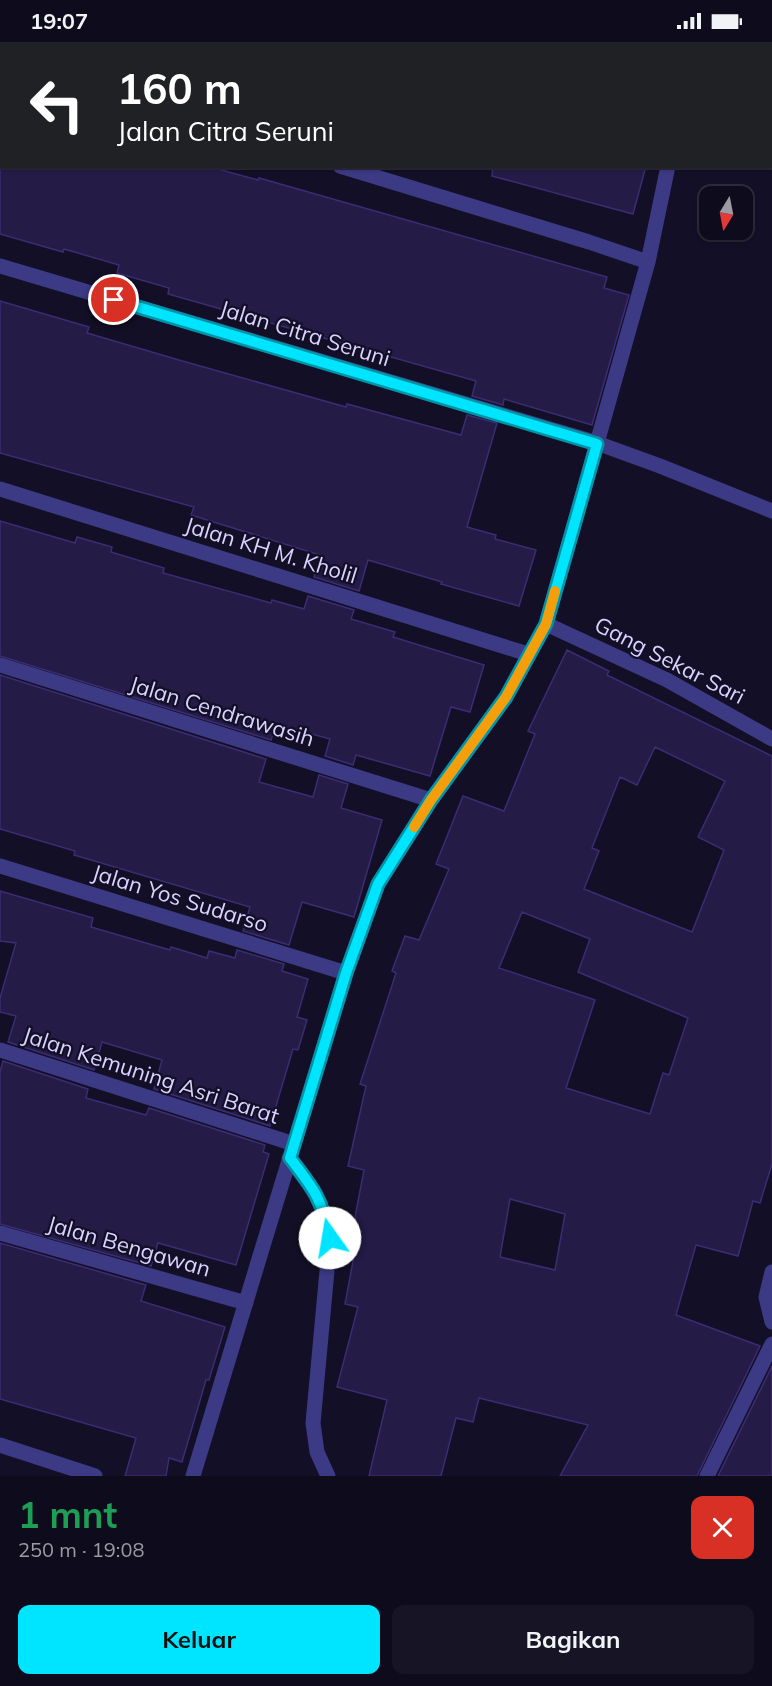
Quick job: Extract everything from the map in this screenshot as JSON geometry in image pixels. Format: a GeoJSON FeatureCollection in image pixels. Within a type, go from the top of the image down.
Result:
{"type":"FeatureCollection","features":[{"type":"Feature","properties":{"kind":"street"},"geometry":{"type":"LineString","coordinates":[[347,168],[648,262]]}},
{"type":"Feature","properties":{"kind":"street"},"geometry":{"type":"LineString","coordinates":[[193,1476],[290,1148],[346,973],[378,884],[431,800],[506,697],[546,624],[648,262],[668,168]]}},
{"type":"Feature","properties":{"kind":"street","name":"Jalan Citra Seruni"},"geometry":{"type":"LineString","coordinates":[[0,266],[597,444],[660,466],[772,511]]}},
{"type":"Feature","properties":{"kind":"street","name":"Jalan KH M. Kholil"},"geometry":{"type":"LineString","coordinates":[[0,489],[528,654]]}},
{"type":"Feature","properties":{"kind":"street","name":"Gang Sekar Sari"},"geometry":{"type":"LineString","coordinates":[[546,624],[668,680],[772,739]]}},
{"type":"Feature","properties":{"kind":"street","name":"Jalan Cendrawasih"},"geometry":{"type":"LineString","coordinates":[[0,665],[431,800]]}},
{"type":"Feature","properties":{"kind":"street","name":"Jalan Yos Sudarso"},"geometry":{"type":"LineString","coordinates":[[0,866],[346,973]]}},
{"type":"Feature","properties":{"kind":"street","name":"Jalan Kemuning Asri Barat"},"geometry":{"type":"LineString","coordinates":[[0,1050],[290,1148]]}},
{"type":"Feature","properties":{"kind":"street"},"geometry":{"type":"LineString","coordinates":[[290,1148],[317,1194],[330,1238],[313,1423],[317,1452],[328,1476]]}},
{"type":"Feature","properties":{"kind":"street","name":"Jalan Bengawan"},"geometry":{"type":"LineString","coordinates":[[0,1233],[246,1303]]}},
{"type":"Feature","properties":{"kind":"street"},"geometry":{"type":"LineString","coordinates":[[772,1272],[766,1297],[772,1322]]}},
{"type":"Feature","properties":{"kind":"street"},"geometry":{"type":"LineString","coordinates":[[707,1476],[772,1344]]}},
{"type":"Feature","properties":{"kind":"street"},"geometry":{"type":"LineString","coordinates":[[0,1445],[95,1476]]}},
{"type":"Feature","properties":{"kind":"building"},"geometry":{"type":"Polygon","coordinates":[[[0,168],[214,168],[258,180],[259,178],[607,277],[604,288],[629,295],[592,425],[504,399],[503,405],[472,396],[476,381],[168,294],[169,288],[117,273],[119,265],[0,234],[0,168]]]}},
{"type":"Feature","properties":{"kind":"building"},"geometry":{"type":"Polygon","coordinates":[[[493,168],[645,168],[633,214],[492,176],[493,168]]]}},
{"type":"Feature","properties":{"kind":"building"},"geometry":{"type":"Polygon","coordinates":[[[0,301],[89,327],[87,333],[346,407],[347,404],[461,435],[467,415],[497,423],[467,527],[496,535],[495,539],[536,550],[519,606],[368,560],[359,591],[314,577],[320,555],[191,515],[194,507],[0,453],[0,301]]]}},
{"type":"Feature","properties":{"kind":"building"},"geometry":{"type":"Polygon","coordinates":[[[0,521],[75,543],[77,537],[112,547],[111,552],[164,568],[163,573],[271,603],[272,600],[304,609],[308,596],[354,610],[351,619],[395,632],[393,637],[484,665],[470,712],[451,707],[430,776],[356,755],[353,765],[325,756],[330,739],[276,724],[271,740],[0,656],[0,521]]]}},
{"type":"Feature","properties":{"kind":"building"},"geometry":{"type":"Polygon","coordinates":[[[567,650],[609,671],[607,675],[772,756],[772,1164],[760,1203],[753,1201],[738,1256],[696,1245],[676,1315],[760,1346],[697,1476],[560,1476],[588,1425],[479,1398],[473,1422],[456,1418],[441,1476],[369,1476],[387,1400],[337,1387],[358,1307],[345,1304],[357,1240],[351,1238],[364,1170],[348,1166],[366,1086],[360,1084],[396,973],[392,971],[405,936],[419,940],[449,869],[436,864],[463,796],[504,811],[535,734],[528,731],[567,650]],[[655,747],[637,785],[620,777],[592,848],[599,851],[584,889],[692,932],[724,850],[698,837],[725,781],[655,747]],[[522,912],[499,968],[595,1000],[566,1088],[650,1114],[663,1073],[669,1075],[688,1018],[578,972],[590,939],[522,912]],[[510,1199],[500,1257],[555,1270],[565,1214],[510,1199]]]}},
{"type":"Feature","properties":{"kind":"building"},"geometry":{"type":"Polygon","coordinates":[[[0,675],[266,759],[259,782],[313,797],[319,775],[348,784],[341,808],[382,820],[354,917],[302,902],[289,945],[243,931],[250,907],[74,855],[75,851],[0,829],[0,675]]]}},
{"type":"Feature","properties":{"kind":"building"},"geometry":{"type":"Polygon","coordinates":[[[0,891],[93,918],[91,927],[170,950],[171,947],[207,958],[209,951],[235,958],[237,950],[284,964],[282,971],[308,979],[297,1017],[307,1020],[298,1050],[293,1049],[270,1126],[154,1089],[162,1060],[102,1042],[94,1070],[8,1042],[16,1016],[0,1012],[0,998],[16,943],[0,941],[0,891]]]}},
{"type":"Feature","properties":{"kind":"building"},"geometry":{"type":"Polygon","coordinates":[[[3,1061],[88,1089],[86,1098],[146,1115],[149,1108],[265,1145],[263,1152],[269,1154],[236,1265],[158,1243],[151,1266],[0,1224],[0,1072],[3,1061]]]}},
{"type":"Feature","properties":{"kind":"building"},"geometry":{"type":"Polygon","coordinates":[[[0,1243],[146,1285],[141,1301],[225,1327],[209,1380],[206,1380],[182,1462],[169,1458],[166,1476],[125,1476],[136,1438],[0,1399],[0,1243]]]}},
{"type":"Feature","properties":{"kind":"building"},"geometry":{"type":"Polygon","coordinates":[[[772,1366],[772,1476],[718,1476],[772,1366]]]}},
{"type":"Feature","properties":{"kind":"slow traffic"},"geometry":{"type":"LineString","coordinates":[[414,827],[506,697],[546,624],[555,591]]}},
{"type":"Feature","properties":{"kind":"route"},"geometry":{"type":"LineString","coordinates":[[114,300],[597,444],[546,624],[506,697],[431,800],[378,884],[346,973],[290,1158],[317,1194],[330,1238]]}}]}
